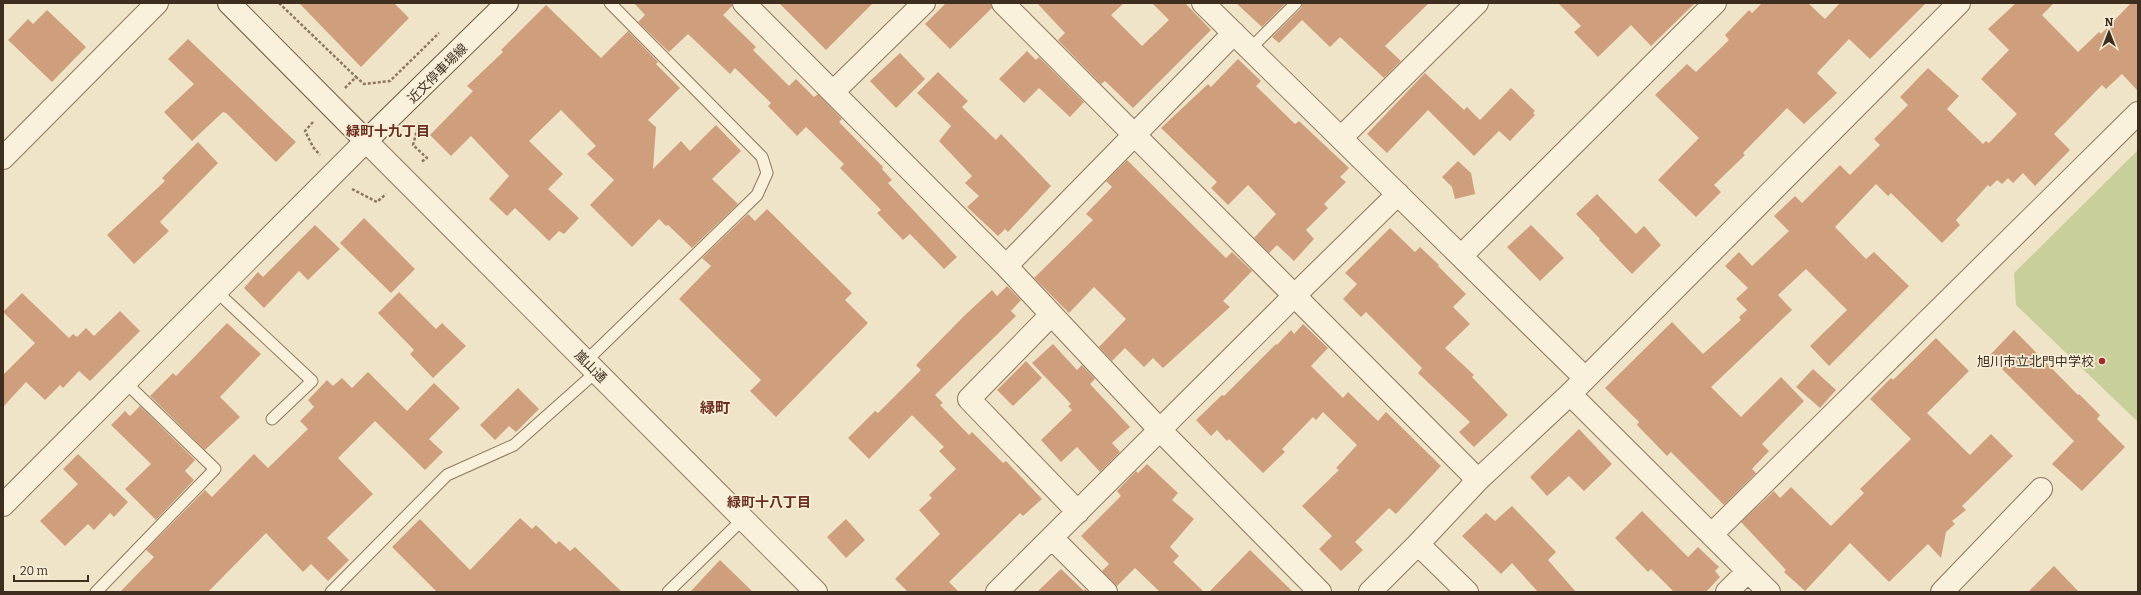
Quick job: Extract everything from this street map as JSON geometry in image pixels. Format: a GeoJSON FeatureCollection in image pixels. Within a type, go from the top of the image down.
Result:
{"type":"FeatureCollection","features":[{"type":"Feature","properties":{"kind":"street"},"geometry":{"type":"LineString","coordinates":[[3,158],[157,3]]}},
{"type":"Feature","properties":{"kind":"street","name":"嵐山通"},"geometry":{"type":"LineString","coordinates":[[229,3],[816,592]]}},
{"type":"Feature","properties":{"kind":"street","name":"近文停車場線"},"geometry":{"type":"LineString","coordinates":[[3,505],[366,141],[507,3]]}},
{"type":"Feature","properties":{"kind":"street"},"geometry":{"type":"LineString","coordinates":[[744,3],[1006,266],[1160,431],[1320,592]]}},
{"type":"Feature","properties":{"kind":"street"},"geometry":{"type":"LineString","coordinates":[[833,92],[924,3]]}},
{"type":"Feature","properties":{"kind":"street"},"geometry":{"type":"LineString","coordinates":[[1003,3],[1478,480]]}},
{"type":"Feature","properties":{"kind":"street"},"geometry":{"type":"LineString","coordinates":[[1203,3],[1585,378]]}},
{"type":"Feature","properties":{"kind":"street"},"geometry":{"type":"LineString","coordinates":[[1341,138],[1477,3]]}},
{"type":"Feature","properties":{"kind":"street"},"geometry":{"type":"LineString","coordinates":[[1461,256],[1715,3]]}},
{"type":"Feature","properties":{"kind":"street"},"geometry":{"type":"LineString","coordinates":[[1370,592],[1418,544],[1478,480],[1570,394],[1959,3]]}},
{"type":"Feature","properties":{"kind":"street"},"geometry":{"type":"LineString","coordinates":[[1006,266],[1234,33]]}},
{"type":"Feature","properties":{"kind":"street"},"geometry":{"type":"LineString","coordinates":[[1712,534],[2138,113]]}},
{"type":"Feature","properties":{"kind":"street"},"geometry":{"type":"LineString","coordinates":[[997,592],[1398,194]]}},
{"type":"Feature","properties":{"kind":"street"},"geometry":{"type":"LineString","coordinates":[[1051,315],[969,399],[1078,512]]}},
{"type":"Feature","properties":{"kind":"street"},"geometry":{"type":"LineString","coordinates":[[1570,394],[1712,534],[1747,572],[1769,592]]}},
{"type":"Feature","properties":{"kind":"street"},"geometry":{"type":"LineString","coordinates":[[1942,592],[2042,489]]}},
{"type":"Feature","properties":{"kind":"street"},"geometry":{"type":"LineString","coordinates":[[1052,539],[1106,592]]}},
{"type":"Feature","properties":{"kind":"street"},"geometry":{"type":"LineString","coordinates":[[1418,544],[1467,592]]}},
{"type":"Feature","properties":{"kind":"street"},"geometry":{"type":"LineString","coordinates":[[1726,592],[1747,572]]}},
{"type":"Feature","properties":{"kind":"lane"},"geometry":{"type":"LineString","coordinates":[[331,592],[448,476],[514,446],[757,195],[767,174],[762,157],[610,3]]}},
{"type":"Feature","properties":{"kind":"lane"},"geometry":{"type":"LineString","coordinates":[[1250,49],[1296,3]]}},
{"type":"Feature","properties":{"kind":"lane"},"geometry":{"type":"LineString","coordinates":[[216,291],[312,381],[272,419]]}},
{"type":"Feature","properties":{"kind":"lane"},"geometry":{"type":"LineString","coordinates":[[96,592],[215,469],[125,382]]}},
{"type":"Feature","properties":{"kind":"lane"},"geometry":{"type":"LineString","coordinates":[[668,592],[743,519]]}},
{"type":"Feature","properties":{"kind":"path"},"geometry":{"type":"LineString","coordinates":[[279,3],[356,76]]}},
{"type":"Feature","properties":{"kind":"path"},"geometry":{"type":"LineString","coordinates":[[390,81],[444,29]]}},
{"type":"Feature","properties":{"kind":"green space","name":"旭川市立北門中学校"},"geometry":{"type":"Polygon","coordinates":[[[2138,150],[2138,422],[2016,305],[2014,273],[2138,150]]]}},
{"type":"Feature","properties":{"kind":"building"},"geometry":{"type":"Polygon","coordinates":[[[299,3],[394,3],[409,18],[361,67],[299,3]]]}},
{"type":"Feature","properties":{"kind":"building"},"geometry":{"type":"Polygon","coordinates":[[[634,3],[732,3],[732,6],[723,15],[756,47],[753,50],[789,86],[796,79],[814,97],[818,94],[842,119],[839,122],[883,167],[882,169],[892,180],[888,183],[957,257],[944,269],[910,234],[903,240],[877,213],[881,210],[840,168],[844,164],[806,127],[797,136],[768,106],[771,103],[735,68],[730,74],[688,34],[669,52],[638,22],[645,15],[634,3]]]}},
{"type":"Feature","properties":{"kind":"building"},"geometry":{"type":"Polygon","coordinates":[[[779,3],[873,3],[826,50],[779,3]]]}},
{"type":"Feature","properties":{"kind":"building"},"geometry":{"type":"Polygon","coordinates":[[[946,3],[991,3],[992,8],[950,49],[925,24],[946,3]]]}},
{"type":"Feature","properties":{"kind":"building"},"geometry":{"type":"Polygon","coordinates":[[[1037,3],[1124,3],[1111,15],[1142,46],[1169,20],[1152,3],[1185,3],[1211,30],[1133,108],[1105,81],[1101,84],[1058,40],[1065,33],[1037,3]]]}},
{"type":"Feature","properties":{"kind":"building"},"geometry":{"type":"Polygon","coordinates":[[[1236,3],[1286,3],[1262,27],[1236,3]]]}},
{"type":"Feature","properties":{"kind":"building"},"geometry":{"type":"Polygon","coordinates":[[[1303,3],[1429,3],[1385,46],[1401,61],[1384,78],[1340,37],[1330,47],[1302,20],[1279,43],[1272,37],[1301,8],[1303,3]]]}},
{"type":"Feature","properties":{"kind":"building"},"geometry":{"type":"Polygon","coordinates":[[[1558,3],[1695,3],[1651,46],[1631,25],[1598,57],[1574,32],[1581,26],[1558,3]]]}},
{"type":"Feature","properties":{"kind":"building"},"geometry":{"type":"Polygon","coordinates":[[[1762,3],[1808,3],[1825,19],[1840,3],[1926,3],[1870,59],[1849,39],[1817,73],[1837,93],[1804,124],[1787,108],[1743,153],[1745,155],[1714,185],[1721,192],[1696,217],[1658,180],[1699,138],[1655,95],[1687,64],[1696,72],[1729,40],[1725,35],[1749,10],[1752,13],[1762,3]]]}},
{"type":"Feature","properties":{"kind":"building"},"geometry":{"type":"Polygon","coordinates":[[[2016,3],[2054,3],[2042,15],[2078,52],[2099,32],[2101,34],[2131,3],[2138,3],[2138,91],[2122,74],[2106,89],[2102,85],[2054,134],[2070,150],[2035,186],[2023,173],[2013,183],[2008,178],[2002,184],[1997,180],[1990,187],[1988,185],[1956,220],[1960,225],[1942,243],[1891,193],[1888,196],[1876,184],[1835,227],[1866,259],[1874,252],[1909,286],[1829,366],[1810,346],[1847,310],[1806,269],[1778,295],[1792,310],[1711,387],[1741,417],[1781,377],[1804,401],[1762,444],[1769,451],[1752,469],[1756,473],[1724,505],[1671,452],[1667,456],[1637,425],[1639,422],[1605,388],[1672,322],[1703,354],[1741,320],[1739,317],[1747,310],[1736,299],[1748,288],[1725,266],[1739,252],[1752,266],[1789,231],[1774,216],[1795,196],[1802,203],[1840,165],[1850,175],[1880,145],[1874,139],[1908,105],[1900,97],[1928,68],[1959,96],[1947,109],[1983,144],[1986,141],[1989,143],[2017,114],[1981,79],[2009,50],[1988,29],[2016,3]]]}},
{"type":"Feature","properties":{"kind":"building"},"geometry":{"type":"Polygon","coordinates":[[[546,5],[601,58],[628,31],[658,62],[656,64],[680,88],[648,120],[656,127],[653,169],[681,141],[690,151],[716,125],[741,151],[712,179],[738,204],[692,248],[668,225],[666,226],[659,219],[632,247],[590,205],[614,180],[587,154],[596,146],[561,110],[529,141],[563,174],[548,189],[579,218],[564,234],[559,231],[549,241],[515,208],[507,216],[489,199],[509,176],[471,136],[451,156],[430,135],[473,91],[467,86],[503,52],[501,50],[546,5]]]}},
{"type":"Feature","properties":{"kind":"building"},"geometry":{"type":"Polygon","coordinates":[[[47,10],[86,47],[52,82],[8,40],[28,19],[33,24],[47,10]]]}},
{"type":"Feature","properties":{"kind":"building"},"geometry":{"type":"Polygon","coordinates":[[[188,39],[296,142],[276,162],[226,113],[223,112],[192,141],[164,112],[194,84],[168,59],[188,39]]]}},
{"type":"Feature","properties":{"kind":"building"},"geometry":{"type":"Polygon","coordinates":[[[1027,51],[1036,60],[1039,57],[1084,102],[1070,117],[1039,88],[1024,103],[999,79],[1027,51]]]}},
{"type":"Feature","properties":{"kind":"building"},"geometry":{"type":"Polygon","coordinates":[[[900,53],[925,79],[896,108],[870,81],[900,53]]]}},
{"type":"Feature","properties":{"kind":"building"},"geometry":{"type":"Polygon","coordinates":[[[1238,59],[1261,81],[1256,86],[1295,124],[1299,121],[1349,168],[1340,177],[1346,182],[1324,204],[1328,208],[1306,230],[1314,239],[1294,261],[1277,245],[1269,253],[1254,238],[1276,214],[1248,185],[1228,205],[1211,188],[1217,182],[1161,128],[1208,84],[1211,87],[1238,59]]]}},
{"type":"Feature","properties":{"kind":"building"},"geometry":{"type":"Polygon","coordinates":[[[938,72],[968,101],[962,107],[996,140],[1001,134],[1051,186],[1008,232],[1005,229],[998,236],[967,207],[979,196],[965,183],[972,176],[939,141],[951,126],[917,93],[938,72]]]}},
{"type":"Feature","properties":{"kind":"building"},"geometry":{"type":"Polygon","coordinates":[[[1425,73],[1464,110],[1467,107],[1480,120],[1511,88],[1535,111],[1533,113],[1535,115],[1510,141],[1499,131],[1474,156],[1428,110],[1387,153],[1367,134],[1425,73]]]}},
{"type":"Feature","properties":{"kind":"building"},"geometry":{"type":"Polygon","coordinates":[[[198,142],[218,163],[160,222],[169,231],[134,264],[107,235],[165,181],[162,178],[198,142]]]}},
{"type":"Feature","properties":{"kind":"building"},"geometry":{"type":"Polygon","coordinates":[[[1127,160],[1226,258],[1232,252],[1252,271],[1223,301],[1230,307],[1163,368],[1153,358],[1144,367],[1125,348],[1112,361],[1099,347],[1126,319],[1094,287],[1069,313],[1034,278],[1093,220],[1086,214],[1112,187],[1106,181],[1127,160]]]}},
{"type":"Feature","properties":{"kind":"building"},"geometry":{"type":"Polygon","coordinates":[[[1458,161],[1471,173],[1475,194],[1455,199],[1452,187],[1442,177],[1458,161]]]}},
{"type":"Feature","properties":{"kind":"building"},"geometry":{"type":"Polygon","coordinates":[[[1597,194],[1636,234],[1644,226],[1661,245],[1632,274],[1576,214],[1597,194]]]}},
{"type":"Feature","properties":{"kind":"building"},"geometry":{"type":"Polygon","coordinates":[[[767,209],[852,293],[845,300],[868,323],[776,417],[750,391],[761,380],[679,299],[711,266],[702,258],[748,214],[755,221],[767,209]]]}},
{"type":"Feature","properties":{"kind":"building"},"geometry":{"type":"Polygon","coordinates":[[[364,218],[415,269],[391,293],[340,243],[364,218]]]}},
{"type":"Feature","properties":{"kind":"building"},"geometry":{"type":"Polygon","coordinates":[[[315,225],[340,249],[308,280],[299,271],[264,308],[244,288],[258,272],[263,277],[315,225]]]}},
{"type":"Feature","properties":{"kind":"building"},"geometry":{"type":"Polygon","coordinates":[[[1531,225],[1564,258],[1540,281],[1507,247],[1531,225]]]}},
{"type":"Feature","properties":{"kind":"building"},"geometry":{"type":"Polygon","coordinates":[[[1390,228],[1415,252],[1420,247],[1466,294],[1453,307],[1470,324],[1445,348],[1474,375],[1472,377],[1508,415],[1474,447],[1459,432],[1470,422],[1418,373],[1422,368],[1366,312],[1361,317],[1343,299],[1357,284],[1345,273],[1390,228]]]}},
{"type":"Feature","properties":{"kind":"building"},"geometry":{"type":"Polygon","coordinates":[[[1007,286],[1021,300],[1011,311],[1016,316],[935,395],[943,403],[940,405],[969,435],[972,432],[1003,463],[1006,461],[1042,499],[1023,516],[1020,513],[949,582],[959,592],[908,592],[895,579],[940,534],[919,510],[932,498],[929,495],[956,469],[939,451],[944,447],[912,415],[869,459],[848,438],[875,411],[878,413],[921,370],[916,365],[964,316],[992,290],[997,296],[1007,286]]]}},
{"type":"Feature","properties":{"kind":"building"},"geometry":{"type":"Polygon","coordinates":[[[399,292],[436,329],[442,323],[466,346],[433,378],[410,354],[414,350],[378,313],[399,292]]]}},
{"type":"Feature","properties":{"kind":"building"},"geometry":{"type":"Polygon","coordinates":[[[22,293],[69,338],[73,334],[77,337],[86,328],[94,336],[120,311],[140,331],[90,381],[79,371],[63,388],[60,385],[45,400],[26,382],[3,407],[3,375],[35,343],[3,312],[22,293]]]}},
{"type":"Feature","properties":{"kind":"building"},"geometry":{"type":"Polygon","coordinates":[[[227,323],[261,354],[220,397],[240,417],[205,450],[150,396],[173,373],[176,376],[227,323]]]}},
{"type":"Feature","properties":{"kind":"building"},"geometry":{"type":"Polygon","coordinates":[[[1303,324],[1328,348],[1311,366],[1343,398],[1348,392],[1378,421],[1386,412],[1441,466],[1396,514],[1389,508],[1355,542],[1363,550],[1341,571],[1319,549],[1332,536],[1302,506],[1339,470],[1336,468],[1357,445],[1323,412],[1316,420],[1313,417],[1282,449],[1285,452],[1263,473],[1229,439],[1227,441],[1217,430],[1211,436],[1196,420],[1222,395],[1224,396],[1291,330],[1294,334],[1303,324]]]}},
{"type":"Feature","properties":{"kind":"building"},"geometry":{"type":"Polygon","coordinates":[[[2014,330],[2078,395],[2079,394],[2100,415],[2097,419],[2125,447],[2082,491],[2052,464],[2074,441],[1989,356],[2014,330]]]}},
{"type":"Feature","properties":{"kind":"building"},"geometry":{"type":"Polygon","coordinates":[[[1936,338],[1969,371],[1927,413],[1970,455],[1991,434],[2013,456],[1962,506],[1966,510],[1952,521],[1955,524],[1946,532],[1941,558],[1928,544],[1889,582],[1850,543],[1805,591],[1784,572],[1786,570],[1741,522],[1774,491],[1780,498],[1791,487],[1831,526],[1864,493],[1860,489],[1911,439],[1870,399],[1891,378],[1893,380],[1936,338]]]}},
{"type":"Feature","properties":{"kind":"building"},"geometry":{"type":"Polygon","coordinates":[[[1053,344],[1077,370],[1082,365],[1095,379],[1090,384],[1130,427],[1112,443],[1120,452],[1100,472],[1077,447],[1061,462],[1041,440],[1072,410],[1068,406],[1071,404],[1032,363],[1053,344]]]}},
{"type":"Feature","properties":{"kind":"building"},"geometry":{"type":"Polygon","coordinates":[[[1026,361],[1042,378],[1013,406],[997,390],[1026,361]]]}},
{"type":"Feature","properties":{"kind":"building"},"geometry":{"type":"Polygon","coordinates":[[[1813,369],[1836,390],[1820,408],[1796,387],[1813,369]]]}},
{"type":"Feature","properties":{"kind":"building"},"geometry":{"type":"Polygon","coordinates":[[[368,372],[407,411],[434,383],[460,408],[429,439],[443,452],[425,470],[375,421],[338,458],[373,494],[327,538],[349,560],[328,581],[311,564],[303,572],[266,533],[208,592],[120,592],[154,557],[146,550],[205,490],[212,497],[254,454],[268,468],[308,429],[300,421],[314,407],[308,400],[327,380],[333,386],[342,378],[352,388],[368,372]]]}},
{"type":"Feature","properties":{"kind":"building"},"geometry":{"type":"Polygon","coordinates":[[[518,388],[539,409],[516,432],[509,426],[495,440],[480,425],[518,388]]]}},
{"type":"Feature","properties":{"kind":"building"},"geometry":{"type":"Polygon","coordinates":[[[140,406],[195,460],[185,471],[194,480],[156,520],[125,489],[151,464],[111,425],[125,411],[130,416],[140,406]]]}},
{"type":"Feature","properties":{"kind":"building"},"geometry":{"type":"Polygon","coordinates":[[[1579,429],[1612,464],[1584,491],[1569,476],[1547,496],[1530,477],[1579,429]]]}},
{"type":"Feature","properties":{"kind":"building"},"geometry":{"type":"Polygon","coordinates":[[[78,454],[128,502],[114,517],[110,513],[94,530],[88,524],[65,546],[40,521],[78,484],[63,469],[78,454]]]}},
{"type":"Feature","properties":{"kind":"building"},"geometry":{"type":"Polygon","coordinates":[[[1147,464],[1178,493],[1172,500],[1194,519],[1170,547],[1179,556],[1173,562],[1204,592],[1160,592],[1135,568],[1117,586],[1102,571],[1109,564],[1081,536],[1121,496],[1117,491],[1136,471],[1138,473],[1147,464]]]}},
{"type":"Feature","properties":{"kind":"building"},"geometry":{"type":"Polygon","coordinates":[[[1512,506],[1556,552],[1548,560],[1576,592],[1538,592],[1512,563],[1501,574],[1462,536],[1486,513],[1495,521],[1512,506]]]}},
{"type":"Feature","properties":{"kind":"building"},"geometry":{"type":"Polygon","coordinates":[[[1642,511],[1688,557],[1698,547],[1719,567],[1715,571],[1720,577],[1706,592],[1674,592],[1651,569],[1648,572],[1615,538],[1642,511]]]}},
{"type":"Feature","properties":{"kind":"building"},"geometry":{"type":"Polygon","coordinates":[[[520,518],[532,529],[536,525],[556,544],[559,541],[570,551],[575,547],[622,592],[437,592],[392,547],[420,519],[470,570],[520,518]]]}},
{"type":"Feature","properties":{"kind":"building"},"geometry":{"type":"Polygon","coordinates":[[[846,519],[865,540],[846,558],[827,537],[846,519]]]}},
{"type":"Feature","properties":{"kind":"building"},"geometry":{"type":"Polygon","coordinates":[[[1250,550],[1293,592],[1209,592],[1250,550]]]}},
{"type":"Feature","properties":{"kind":"building"},"geometry":{"type":"Polygon","coordinates":[[[720,560],[753,592],[690,592],[720,560]]]}},
{"type":"Feature","properties":{"kind":"building"},"geometry":{"type":"Polygon","coordinates":[[[2054,566],[2079,592],[2028,592],[2054,566]]]}},
{"type":"Feature","properties":{"kind":"building"},"geometry":{"type":"Polygon","coordinates":[[[1061,569],[1084,591],[1085,589],[1088,592],[1037,592],[1061,569]]]}},
{"type":"Feature","properties":{"kind":"place","name":"旭川市立北門中学校"},"geometry":{"type":"Point","coordinates":[2102,361]}},
{"type":"Feature","properties":{"kind":"district","name":"緑町十九丁目"},"geometry":{"type":"Point","coordinates":[388,131]}},
{"type":"Feature","properties":{"kind":"district","name":"緑町"},"geometry":{"type":"Point","coordinates":[715,408]}},
{"type":"Feature","properties":{"kind":"district","name":"緑町十八丁目"},"geometry":{"type":"Point","coordinates":[769,502]}}]}
